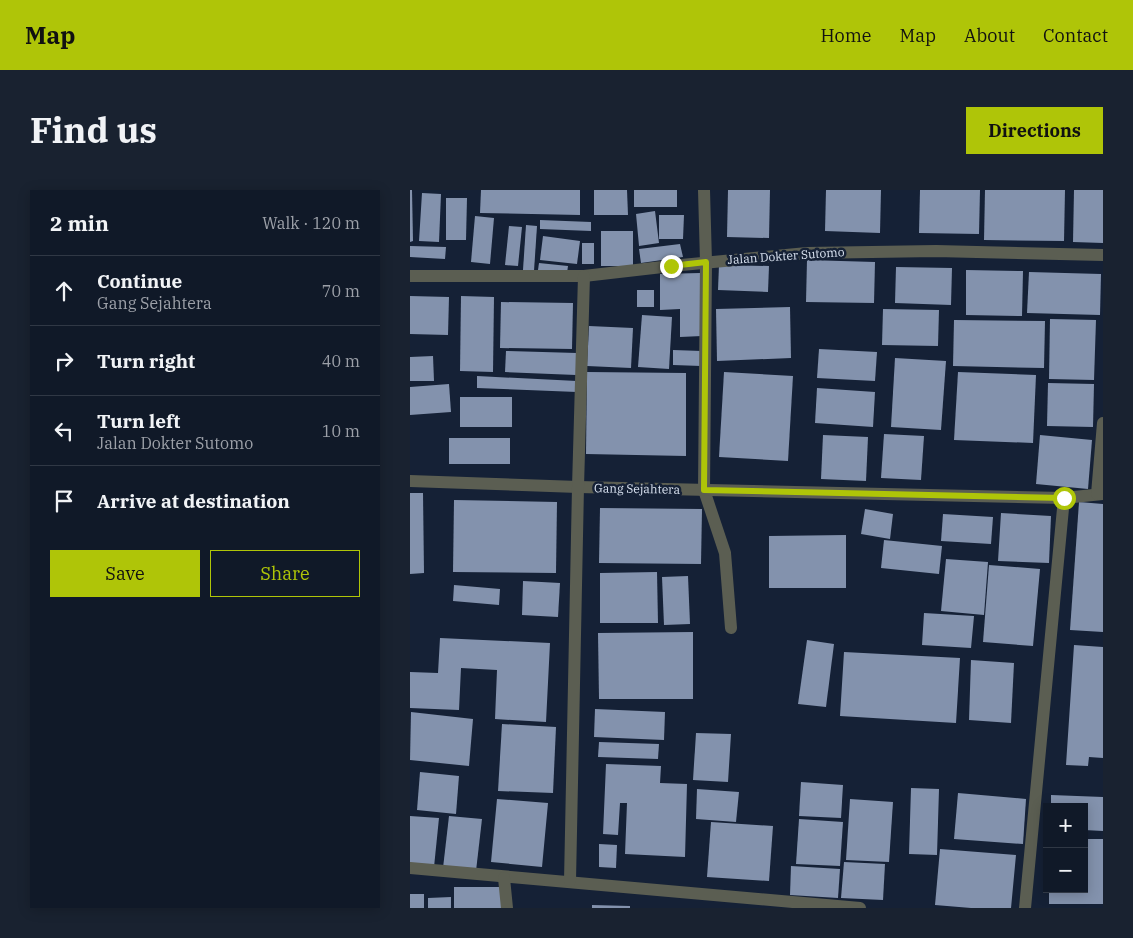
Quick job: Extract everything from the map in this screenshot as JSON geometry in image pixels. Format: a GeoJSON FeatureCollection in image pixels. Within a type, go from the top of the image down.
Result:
{"type":"FeatureCollection","features":[{"type":"Feature","properties":{"kind":"street"},"geometry":{"type":"LineString","coordinates":[[704,190],[706,262],[704,490],[725,553],[731,628]]}},
{"type":"Feature","properties":{"kind":"street","name":"Jalan Dokter Sutomo"},"geometry":{"type":"LineString","coordinates":[[410,276],[584,276],[807,253],[964,251],[1103,255]]}},
{"type":"Feature","properties":{"kind":"street"},"geometry":{"type":"LineString","coordinates":[[570,881],[584,276]]}},
{"type":"Feature","properties":{"kind":"street"},"geometry":{"type":"LineString","coordinates":[[1100,494],[1103,423]]}},
{"type":"Feature","properties":{"kind":"street","name":"Gang Sejahtera"},"geometry":{"type":"LineString","coordinates":[[410,481],[578,487],[1064,498],[1100,494]]}},
{"type":"Feature","properties":{"kind":"street"},"geometry":{"type":"LineString","coordinates":[[1025,908],[1064,498]]}},
{"type":"Feature","properties":{"kind":"street"},"geometry":{"type":"LineString","coordinates":[[410,868],[504,878],[570,881],[860,908]]}},
{"type":"Feature","properties":{"kind":"street"},"geometry":{"type":"LineString","coordinates":[[504,878],[507,908]]}},
{"type":"Feature","properties":{"kind":"building"},"geometry":{"type":"Polygon","coordinates":[[[410,190],[412,190],[413,241],[410,242],[410,190]]]}},
{"type":"Feature","properties":{"kind":"building"},"geometry":{"type":"Polygon","coordinates":[[[481,190],[580,190],[580,215],[480,213],[481,190]]]}},
{"type":"Feature","properties":{"kind":"building"},"geometry":{"type":"Polygon","coordinates":[[[594,190],[627,190],[628,215],[594,215],[594,190]]]}},
{"type":"Feature","properties":{"kind":"building"},"geometry":{"type":"Polygon","coordinates":[[[634,190],[677,190],[677,207],[634,207],[634,190]]]}},
{"type":"Feature","properties":{"kind":"building"},"geometry":{"type":"Polygon","coordinates":[[[728,190],[770,190],[769,238],[727,237],[728,190]]]}},
{"type":"Feature","properties":{"kind":"building"},"geometry":{"type":"Polygon","coordinates":[[[826,190],[881,190],[880,233],[825,231],[826,190]]]}},
{"type":"Feature","properties":{"kind":"building"},"geometry":{"type":"Polygon","coordinates":[[[920,190],[980,190],[979,234],[919,233],[920,190]]]}},
{"type":"Feature","properties":{"kind":"building"},"geometry":{"type":"Polygon","coordinates":[[[985,190],[1065,190],[1064,241],[984,240],[985,190]]]}},
{"type":"Feature","properties":{"kind":"building"},"geometry":{"type":"Polygon","coordinates":[[[1074,190],[1103,190],[1103,243],[1073,242],[1074,190]]]}},
{"type":"Feature","properties":{"kind":"building"},"geometry":{"type":"Polygon","coordinates":[[[422,193],[441,194],[439,242],[419,241],[422,193]]]}},
{"type":"Feature","properties":{"kind":"building"},"geometry":{"type":"Polygon","coordinates":[[[446,198],[467,198],[466,240],[446,240],[446,198]]]}},
{"type":"Feature","properties":{"kind":"building"},"geometry":{"type":"Polygon","coordinates":[[[655,211],[659,243],[639,246],[636,214],[655,211]]]}},
{"type":"Feature","properties":{"kind":"building"},"geometry":{"type":"Polygon","coordinates":[[[659,215],[684,215],[683,239],[659,239],[659,215]]]}},
{"type":"Feature","properties":{"kind":"building"},"geometry":{"type":"Polygon","coordinates":[[[475,216],[494,218],[490,264],[471,262],[475,216]]]}},
{"type":"Feature","properties":{"kind":"building"},"geometry":{"type":"Polygon","coordinates":[[[540,220],[591,222],[591,231],[540,229],[540,220]]]}},
{"type":"Feature","properties":{"kind":"building"},"geometry":{"type":"Polygon","coordinates":[[[526,225],[537,226],[534,271],[523,270],[526,225]]]}},
{"type":"Feature","properties":{"kind":"building"},"geometry":{"type":"Polygon","coordinates":[[[509,226],[522,227],[518,266],[505,265],[509,226]]]}},
{"type":"Feature","properties":{"kind":"building"},"geometry":{"type":"Polygon","coordinates":[[[601,231],[633,231],[633,266],[601,266],[601,231]]]}},
{"type":"Feature","properties":{"kind":"building"},"geometry":{"type":"Polygon","coordinates":[[[543,236],[580,241],[577,264],[540,260],[543,236]]]}},
{"type":"Feature","properties":{"kind":"building"},"geometry":{"type":"Polygon","coordinates":[[[582,243],[594,243],[594,264],[582,264],[582,243]]]}},
{"type":"Feature","properties":{"kind":"building"},"geometry":{"type":"Polygon","coordinates":[[[680,244],[683,257],[641,263],[639,249],[680,244]]]}},
{"type":"Feature","properties":{"kind":"building"},"geometry":{"type":"Polygon","coordinates":[[[410,246],[446,247],[445,259],[410,257],[410,246]]]}},
{"type":"Feature","properties":{"kind":"building"},"geometry":{"type":"Polygon","coordinates":[[[807,260],[875,262],[874,303],[806,302],[807,260]]]}},
{"type":"Feature","properties":{"kind":"building"},"geometry":{"type":"Polygon","coordinates":[[[539,263],[568,266],[567,273],[538,270],[539,263]]]}},
{"type":"Feature","properties":{"kind":"building"},"geometry":{"type":"Polygon","coordinates":[[[719,265],[769,266],[768,292],[718,290],[719,265]]]}},
{"type":"Feature","properties":{"kind":"building"},"geometry":{"type":"Polygon","coordinates":[[[896,267],[952,268],[951,305],[895,303],[896,267]]]}},
{"type":"Feature","properties":{"kind":"building"},"geometry":{"type":"Polygon","coordinates":[[[966,270],[1023,271],[1022,316],[966,315],[966,270]]]}},
{"type":"Feature","properties":{"kind":"building"},"geometry":{"type":"Polygon","coordinates":[[[1029,272],[1101,274],[1100,315],[1027,313],[1029,272]]]}},
{"type":"Feature","properties":{"kind":"building"},"geometry":{"type":"Polygon","coordinates":[[[700,273],[702,336],[680,337],[680,309],[660,310],[660,274],[700,273]]]}},
{"type":"Feature","properties":{"kind":"building"},"geometry":{"type":"Polygon","coordinates":[[[637,290],[654,290],[654,307],[637,307],[637,290]]]}},
{"type":"Feature","properties":{"kind":"building"},"geometry":{"type":"Polygon","coordinates":[[[410,296],[449,297],[448,335],[410,334],[410,296]]]}},
{"type":"Feature","properties":{"kind":"building"},"geometry":{"type":"Polygon","coordinates":[[[461,296],[494,297],[493,372],[460,371],[461,296]]]}},
{"type":"Feature","properties":{"kind":"building"},"geometry":{"type":"Polygon","coordinates":[[[501,302],[573,303],[572,349],[500,348],[501,302]]]}},
{"type":"Feature","properties":{"kind":"building"},"geometry":{"type":"Polygon","coordinates":[[[790,307],[791,358],[717,361],[716,309],[790,307]]]}},
{"type":"Feature","properties":{"kind":"building"},"geometry":{"type":"Polygon","coordinates":[[[883,309],[939,310],[938,346],[882,345],[883,309]]]}},
{"type":"Feature","properties":{"kind":"building"},"geometry":{"type":"Polygon","coordinates":[[[642,315],[672,317],[669,369],[638,367],[642,315]]]}},
{"type":"Feature","properties":{"kind":"building"},"geometry":{"type":"Polygon","coordinates":[[[1050,319],[1096,320],[1094,380],[1049,379],[1050,319]]]}},
{"type":"Feature","properties":{"kind":"building"},"geometry":{"type":"Polygon","coordinates":[[[954,320],[1045,321],[1044,368],[953,366],[954,320]]]}},
{"type":"Feature","properties":{"kind":"building"},"geometry":{"type":"Polygon","coordinates":[[[589,326],[633,328],[631,368],[587,366],[589,326]]]}},
{"type":"Feature","properties":{"kind":"building"},"geometry":{"type":"Polygon","coordinates":[[[819,349],[877,352],[875,381],[817,378],[819,349]]]}},
{"type":"Feature","properties":{"kind":"building"},"geometry":{"type":"Polygon","coordinates":[[[673,350],[702,351],[701,366],[673,365],[673,350]]]}},
{"type":"Feature","properties":{"kind":"building"},"geometry":{"type":"Polygon","coordinates":[[[506,351],[577,353],[576,375],[505,372],[506,351]]]}},
{"type":"Feature","properties":{"kind":"building"},"geometry":{"type":"Polygon","coordinates":[[[433,356],[434,381],[410,381],[410,357],[433,356]]]}},
{"type":"Feature","properties":{"kind":"building"},"geometry":{"type":"Polygon","coordinates":[[[895,358],[946,361],[941,430],[891,427],[895,358]]]}},
{"type":"Feature","properties":{"kind":"building"},"geometry":{"type":"Polygon","coordinates":[[[587,372],[686,373],[686,456],[586,454],[587,372]]]}},
{"type":"Feature","properties":{"kind":"building"},"geometry":{"type":"Polygon","coordinates":[[[724,372],[793,376],[788,461],[719,457],[724,372]]]}},
{"type":"Feature","properties":{"kind":"building"},"geometry":{"type":"Polygon","coordinates":[[[958,372],[1036,375],[1033,443],[954,440],[958,372]]]}},
{"type":"Feature","properties":{"kind":"building"},"geometry":{"type":"Polygon","coordinates":[[[477,376],[577,381],[577,392],[477,388],[477,376]]]}},
{"type":"Feature","properties":{"kind":"building"},"geometry":{"type":"Polygon","coordinates":[[[1048,383],[1094,384],[1093,427],[1047,426],[1048,383]]]}},
{"type":"Feature","properties":{"kind":"building"},"geometry":{"type":"Polygon","coordinates":[[[449,384],[451,412],[410,415],[410,387],[449,384]]]}},
{"type":"Feature","properties":{"kind":"building"},"geometry":{"type":"Polygon","coordinates":[[[817,388],[875,392],[873,427],[815,423],[817,388]]]}},
{"type":"Feature","properties":{"kind":"building"},"geometry":{"type":"Polygon","coordinates":[[[460,397],[512,397],[512,427],[460,427],[460,397]]]}},
{"type":"Feature","properties":{"kind":"building"},"geometry":{"type":"Polygon","coordinates":[[[884,434],[924,436],[921,480],[881,478],[884,434]]]}},
{"type":"Feature","properties":{"kind":"building"},"geometry":{"type":"Polygon","coordinates":[[[823,435],[868,437],[866,481],[821,479],[823,435]]]}},
{"type":"Feature","properties":{"kind":"building"},"geometry":{"type":"Polygon","coordinates":[[[1040,435],[1092,440],[1088,489],[1036,484],[1040,435]]]}},
{"type":"Feature","properties":{"kind":"building"},"geometry":{"type":"Polygon","coordinates":[[[449,438],[510,438],[510,464],[449,464],[449,438]]]}},
{"type":"Feature","properties":{"kind":"building"},"geometry":{"type":"Polygon","coordinates":[[[410,493],[423,493],[424,573],[410,574],[410,493]]]}},
{"type":"Feature","properties":{"kind":"building"},"geometry":{"type":"Polygon","coordinates":[[[454,500],[557,502],[556,573],[453,572],[454,500]]]}},
{"type":"Feature","properties":{"kind":"building"},"geometry":{"type":"Polygon","coordinates":[[[1079,502],[1103,504],[1103,632],[1070,630],[1079,502]]]}},
{"type":"Feature","properties":{"kind":"building"},"geometry":{"type":"Polygon","coordinates":[[[600,508],[702,509],[701,564],[599,563],[600,508]]]}},
{"type":"Feature","properties":{"kind":"building"},"geometry":{"type":"Polygon","coordinates":[[[865,509],[893,514],[890,539],[861,534],[865,509]]]}},
{"type":"Feature","properties":{"kind":"building"},"geometry":{"type":"Polygon","coordinates":[[[1001,513],[1051,516],[1049,563],[998,561],[1001,513]]]}},
{"type":"Feature","properties":{"kind":"building"},"geometry":{"type":"Polygon","coordinates":[[[943,514],[993,517],[991,544],[941,541],[943,514]]]}},
{"type":"Feature","properties":{"kind":"building"},"geometry":{"type":"Polygon","coordinates":[[[846,535],[846,588],[769,588],[769,536],[846,535]]]}},
{"type":"Feature","properties":{"kind":"building"},"geometry":{"type":"Polygon","coordinates":[[[884,540],[942,546],[939,574],[881,568],[884,540]]]}},
{"type":"Feature","properties":{"kind":"building"},"geometry":{"type":"Polygon","coordinates":[[[946,559],[988,562],[984,615],[941,611],[946,559]]]}},
{"type":"Feature","properties":{"kind":"building"},"geometry":{"type":"Polygon","coordinates":[[[989,565],[1040,569],[1033,646],[983,642],[989,565]]]}},
{"type":"Feature","properties":{"kind":"building"},"geometry":{"type":"Polygon","coordinates":[[[657,572],[658,623],[600,623],[600,573],[657,572]]]}},
{"type":"Feature","properties":{"kind":"building"},"geometry":{"type":"Polygon","coordinates":[[[688,576],[690,624],[664,625],[662,577],[688,576]]]}},
{"type":"Feature","properties":{"kind":"building"},"geometry":{"type":"Polygon","coordinates":[[[523,581],[560,583],[558,617],[522,615],[523,581]]]}},
{"type":"Feature","properties":{"kind":"building"},"geometry":{"type":"Polygon","coordinates":[[[454,585],[500,589],[499,605],[453,601],[454,585]]]}},
{"type":"Feature","properties":{"kind":"building"},"geometry":{"type":"Polygon","coordinates":[[[924,613],[974,616],[971,648],[922,645],[924,613]]]}},
{"type":"Feature","properties":{"kind":"building"},"geometry":{"type":"Polygon","coordinates":[[[693,632],[693,699],[599,699],[598,633],[693,632]]]}},
{"type":"Feature","properties":{"kind":"building"},"geometry":{"type":"Polygon","coordinates":[[[440,638],[550,643],[546,722],[495,719],[497,670],[461,668],[459,710],[410,708],[410,672],[438,673],[440,638]]]}},
{"type":"Feature","properties":{"kind":"building"},"geometry":{"type":"Polygon","coordinates":[[[807,640],[834,644],[826,707],[798,704],[807,640]]]}},
{"type":"Feature","properties":{"kind":"building"},"geometry":{"type":"Polygon","coordinates":[[[1074,645],[1103,647],[1103,758],[1089,757],[1088,766],[1066,765],[1074,645]]]}},
{"type":"Feature","properties":{"kind":"building"},"geometry":{"type":"Polygon","coordinates":[[[844,652],[960,658],[956,723],[840,716],[844,652]]]}},
{"type":"Feature","properties":{"kind":"building"},"geometry":{"type":"Polygon","coordinates":[[[971,660],[1014,663],[1011,723],[969,720],[971,660]]]}},
{"type":"Feature","properties":{"kind":"building"},"geometry":{"type":"Polygon","coordinates":[[[595,709],[665,712],[664,740],[594,737],[595,709]]]}},
{"type":"Feature","properties":{"kind":"building"},"geometry":{"type":"Polygon","coordinates":[[[411,712],[473,719],[469,766],[410,760],[411,712]]]}},
{"type":"Feature","properties":{"kind":"building"},"geometry":{"type":"Polygon","coordinates":[[[502,724],[556,727],[553,793],[498,791],[502,724]]]}},
{"type":"Feature","properties":{"kind":"building"},"geometry":{"type":"Polygon","coordinates":[[[696,733],[731,734],[728,782],[693,780],[696,733]]]}},
{"type":"Feature","properties":{"kind":"building"},"geometry":{"type":"Polygon","coordinates":[[[599,742],[659,744],[658,759],[598,757],[599,742]]]}},
{"type":"Feature","properties":{"kind":"building"},"geometry":{"type":"Polygon","coordinates":[[[606,764],[661,766],[660,783],[687,784],[685,857],[625,854],[627,803],[620,803],[618,835],[603,834],[606,764]]]}},
{"type":"Feature","properties":{"kind":"building"},"geometry":{"type":"Polygon","coordinates":[[[420,772],[459,776],[456,814],[417,810],[420,772]]]}},
{"type":"Feature","properties":{"kind":"building"},"geometry":{"type":"Polygon","coordinates":[[[801,782],[843,785],[841,818],[799,816],[801,782]]]}},
{"type":"Feature","properties":{"kind":"building"},"geometry":{"type":"Polygon","coordinates":[[[911,788],[939,789],[937,855],[909,854],[911,788]]]}},
{"type":"Feature","properties":{"kind":"building"},"geometry":{"type":"Polygon","coordinates":[[[697,789],[739,792],[736,822],[696,819],[697,789]]]}},
{"type":"Feature","properties":{"kind":"building"},"geometry":{"type":"Polygon","coordinates":[[[958,793],[1026,799],[1023,844],[954,839],[958,793]]]}},
{"type":"Feature","properties":{"kind":"building"},"geometry":{"type":"Polygon","coordinates":[[[1051,795],[1103,797],[1103,831],[1088,830],[1088,803],[1051,803],[1051,795]]]}},
{"type":"Feature","properties":{"kind":"building"},"geometry":{"type":"Polygon","coordinates":[[[497,799],[548,803],[542,867],[491,862],[497,799]]]}},
{"type":"Feature","properties":{"kind":"building"},"geometry":{"type":"Polygon","coordinates":[[[850,799],[893,802],[889,862],[846,860],[850,799]]]}},
{"type":"Feature","properties":{"kind":"building"},"geometry":{"type":"Polygon","coordinates":[[[410,816],[439,818],[434,867],[410,865],[410,816]]]}},
{"type":"Feature","properties":{"kind":"building"},"geometry":{"type":"Polygon","coordinates":[[[449,816],[482,819],[476,871],[443,868],[449,816]]]}},
{"type":"Feature","properties":{"kind":"building"},"geometry":{"type":"Polygon","coordinates":[[[799,819],[843,822],[840,866],[796,864],[799,819]]]}},
{"type":"Feature","properties":{"kind":"building"},"geometry":{"type":"Polygon","coordinates":[[[711,822],[773,826],[769,881],[707,877],[711,822]]]}},
{"type":"Feature","properties":{"kind":"building"},"geometry":{"type":"Polygon","coordinates":[[[1088,839],[1103,839],[1103,904],[1049,904],[1049,893],[1088,893],[1088,839]]]}},
{"type":"Feature","properties":{"kind":"building"},"geometry":{"type":"Polygon","coordinates":[[[599,844],[617,845],[616,868],[599,867],[599,844]]]}},
{"type":"Feature","properties":{"kind":"building"},"geometry":{"type":"Polygon","coordinates":[[[940,849],[1016,855],[1011,908],[971,908],[935,905],[940,849]]]}},
{"type":"Feature","properties":{"kind":"building"},"geometry":{"type":"Polygon","coordinates":[[[844,862],[885,864],[883,900],[841,898],[844,862]]]}},
{"type":"Feature","properties":{"kind":"building"},"geometry":{"type":"Polygon","coordinates":[[[791,866],[840,869],[838,898],[790,895],[791,866]]]}},
{"type":"Feature","properties":{"kind":"building"},"geometry":{"type":"Polygon","coordinates":[[[454,887],[504,887],[504,908],[454,908],[454,887]]]}},
{"type":"Feature","properties":{"kind":"building"},"geometry":{"type":"Polygon","coordinates":[[[410,894],[424,894],[424,908],[410,908],[410,894]]]}},
{"type":"Feature","properties":{"kind":"building"},"geometry":{"type":"Polygon","coordinates":[[[451,897],[451,908],[428,908],[428,898],[451,897]]]}},
{"type":"Feature","properties":{"kind":"building"},"geometry":{"type":"Polygon","coordinates":[[[592,905],[630,906],[630,908],[592,908],[592,905]]]}},
{"type":"Feature","properties":{"kind":"route"},"geometry":{"type":"LineString","coordinates":[[671,266],[706,262],[704,490],[1064,498]]}}]}
